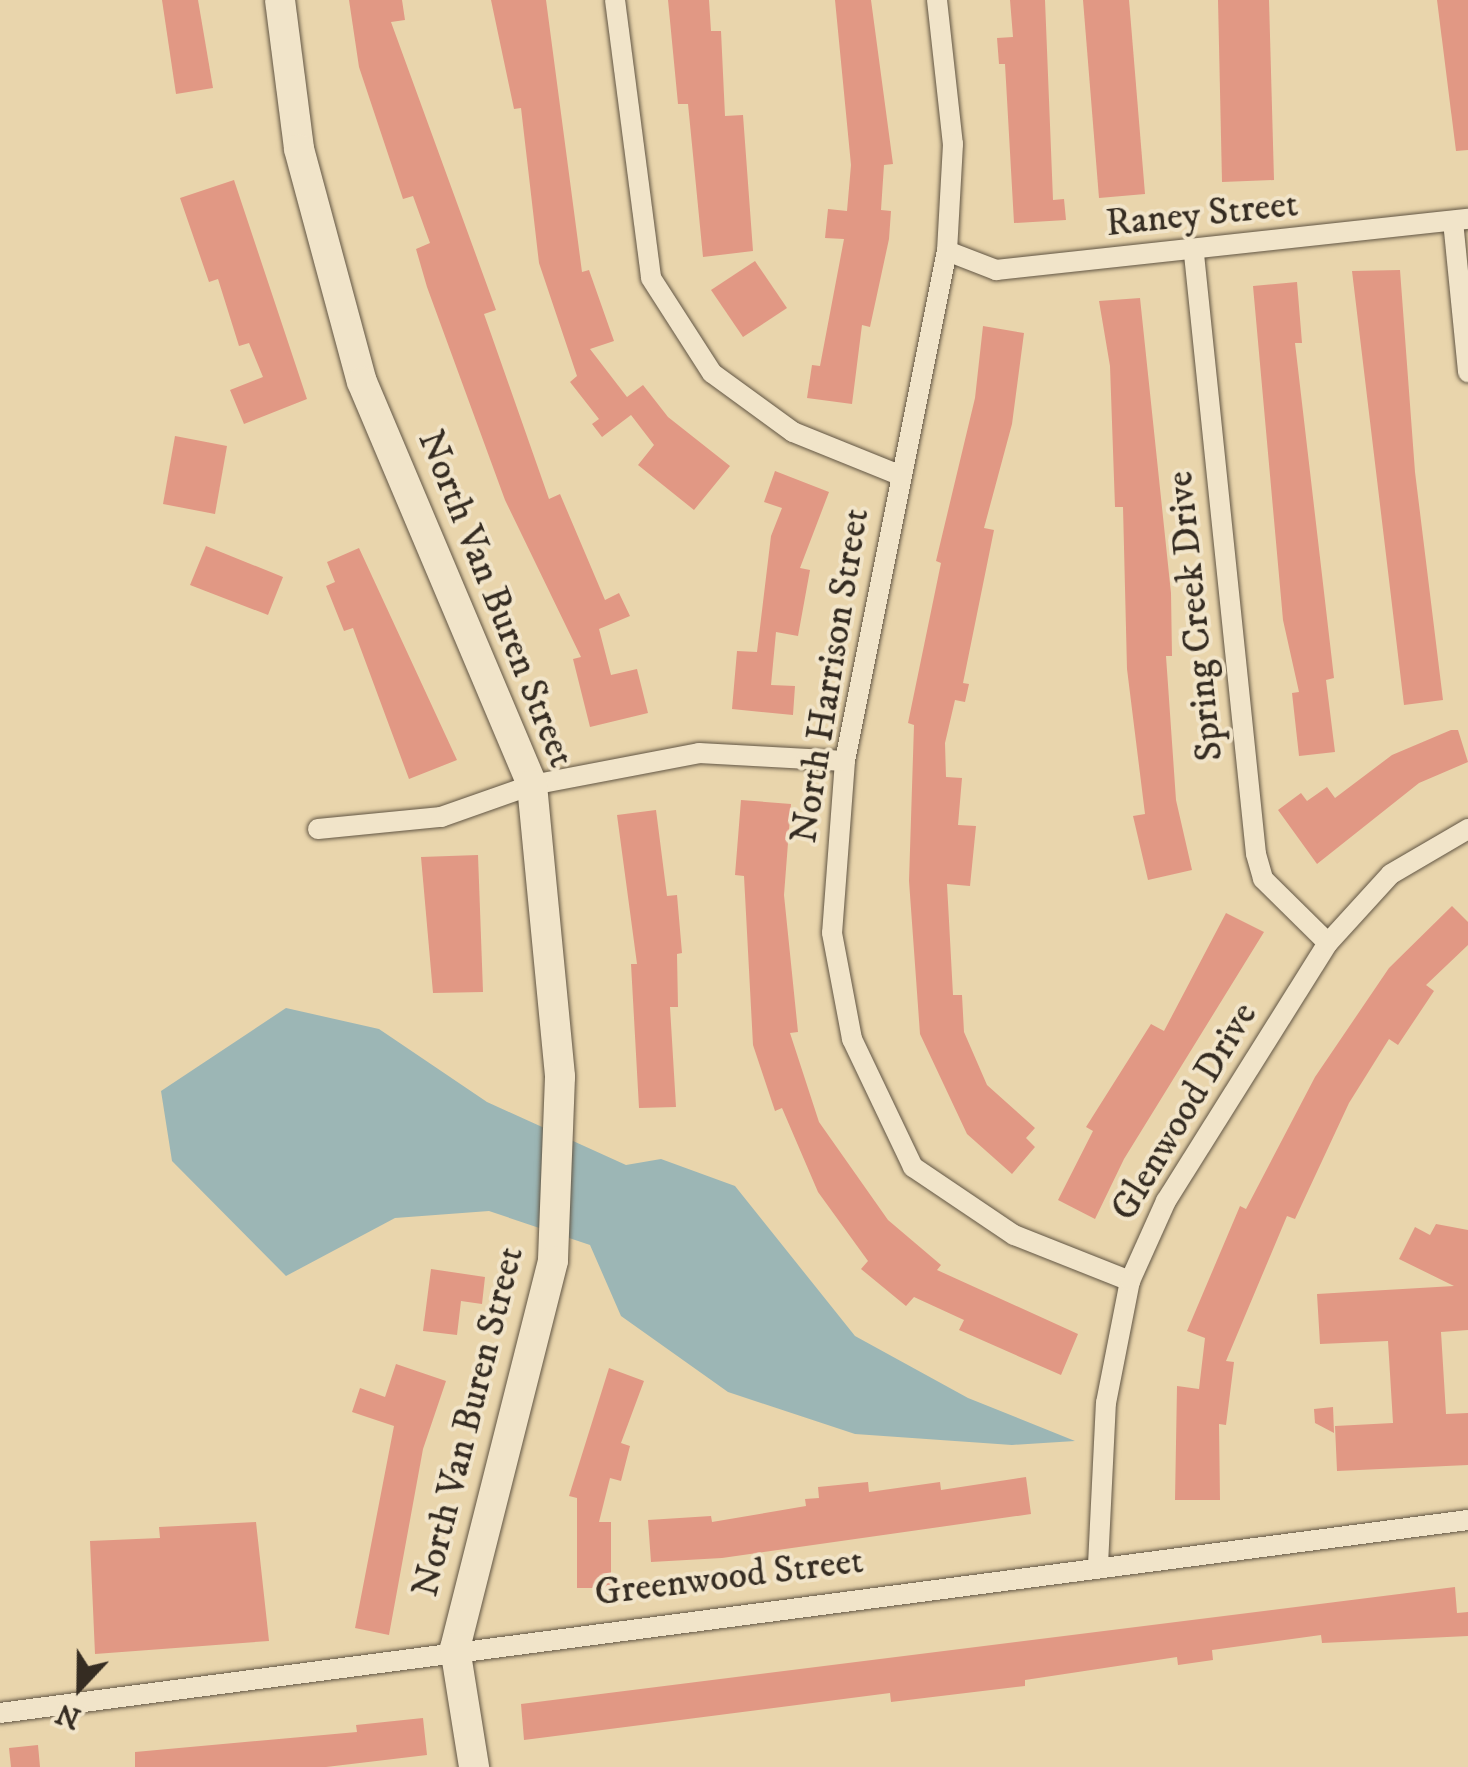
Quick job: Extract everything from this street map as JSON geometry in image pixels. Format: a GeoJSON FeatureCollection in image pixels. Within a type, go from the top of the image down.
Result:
{"type":"FeatureCollection","features":[{"type":"Feature","properties":{"kind":"street","name":"North Van Buren Street"},"geometry":{"type":"LineString","coordinates":[[280,0],[298,149],[362,382],[532,785],[560,1078],[553,1261],[455,1648],[474,1767]]}},
{"type":"Feature","properties":{"kind":"street"},"geometry":{"type":"LineString","coordinates":[[615,0],[651,278],[712,373],[793,432],[897,474]]}},
{"type":"Feature","properties":{"kind":"street","name":"North Harrison Street"},"geometry":{"type":"LineString","coordinates":[[937,0],[953,144],[947,251],[897,474],[845,762],[832,932],[852,1039],[913,1167],[1014,1235],[1130,1282]]}},
{"type":"Feature","properties":{"kind":"street"},"geometry":{"type":"LineString","coordinates":[[1461,220],[1468,372]]}},
{"type":"Feature","properties":{"kind":"street","name":"Raney Street"},"geometry":{"type":"LineString","coordinates":[[947,251],[996,270],[1194,254],[1461,220]]}},
{"type":"Feature","properties":{"kind":"street","name":"Spring Creek Drive"},"geometry":{"type":"LineString","coordinates":[[1194,254],[1256,854],[1263,878],[1328,943]]}},
{"type":"Feature","properties":{"kind":"street"},"geometry":{"type":"LineString","coordinates":[[318,829],[441,817],[532,785],[699,753],[845,762]]}},
{"type":"Feature","properties":{"kind":"street","name":"Glenwood Drive"},"geometry":{"type":"LineString","coordinates":[[1098,1565],[1106,1403],[1130,1282],[1166,1201],[1328,943],[1390,874],[1468,829]]}},
{"type":"Feature","properties":{"kind":"street","name":"Greenwood Street"},"geometry":{"type":"LineString","coordinates":[[0,1713],[455,1648],[1468,1520]]}},
{"type":"Feature","properties":{"kind":"water"},"geometry":{"type":"Polygon","coordinates":[[[286,1008],[379,1029],[487,1102],[626,1165],[661,1159],[735,1186],[855,1336],[968,1398],[1075,1441],[1012,1445],[855,1434],[728,1392],[621,1316],[590,1245],[489,1211],[395,1218],[286,1276],[172,1161],[161,1091],[286,1008]]]}},
{"type":"Feature","properties":{"kind":"building"},"geometry":{"type":"Polygon","coordinates":[[[162,0],[198,0],[213,88],[176,94],[162,0]]]}},
{"type":"Feature","properties":{"kind":"building"},"geometry":{"type":"Polygon","coordinates":[[[349,0],[402,0],[405,20],[391,22],[496,310],[484,314],[549,499],[560,494],[605,600],[619,593],[630,616],[599,629],[611,675],[637,669],[648,713],[590,727],[573,659],[581,657],[505,500],[427,287],[416,249],[430,243],[413,196],[403,199],[359,67],[349,0]]]}},
{"type":"Feature","properties":{"kind":"building"},"geometry":{"type":"Polygon","coordinates":[[[491,0],[546,0],[582,272],[589,270],[614,341],[590,349],[627,397],[643,385],[668,417],[730,466],[694,510],[638,465],[654,445],[631,415],[602,437],[592,424],[599,419],[570,382],[577,376],[539,263],[521,108],[514,109],[491,0]]]}},
{"type":"Feature","properties":{"kind":"building"},"geometry":{"type":"Polygon","coordinates":[[[668,0],[709,0],[711,31],[721,31],[725,116],[743,115],[753,251],[703,257],[688,104],[678,104],[668,0]]]}},
{"type":"Feature","properties":{"kind":"building"},"geometry":{"type":"Polygon","coordinates":[[[835,0],[871,0],[893,164],[884,165],[881,210],[891,211],[889,239],[870,327],[862,325],[852,404],[807,398],[812,365],[820,366],[844,239],[825,238],[828,209],[847,211],[851,165],[835,0]]]}},
{"type":"Feature","properties":{"kind":"building"},"geometry":{"type":"Polygon","coordinates":[[[1010,0],[1045,0],[1053,200],[1064,199],[1066,220],[1014,223],[1005,64],[999,64],[997,38],[1013,37],[1010,0]]]}},
{"type":"Feature","properties":{"kind":"building"},"geometry":{"type":"Polygon","coordinates":[[[1083,0],[1129,0],[1145,194],[1099,198],[1083,0]]]}},
{"type":"Feature","properties":{"kind":"building"},"geometry":{"type":"Polygon","coordinates":[[[1218,0],[1269,0],[1274,180],[1222,182],[1218,0]]]}},
{"type":"Feature","properties":{"kind":"building"},"geometry":{"type":"Polygon","coordinates":[[[1437,0],[1468,0],[1468,150],[1456,151],[1437,0]]]}},
{"type":"Feature","properties":{"kind":"building"},"geometry":{"type":"Polygon","coordinates":[[[234,180],[307,399],[244,424],[230,390],[263,377],[249,343],[239,346],[218,279],[209,282],[180,198],[234,180]]]}},
{"type":"Feature","properties":{"kind":"building"},"geometry":{"type":"Polygon","coordinates":[[[755,261],[787,308],[743,337],[711,290],[755,261]]]}},
{"type":"Feature","properties":{"kind":"building"},"geometry":{"type":"Polygon","coordinates":[[[1400,270],[1415,472],[1443,700],[1404,705],[1352,271],[1400,270]]]}},
{"type":"Feature","properties":{"kind":"building"},"geometry":{"type":"Polygon","coordinates":[[[1297,282],[1302,343],[1295,343],[1334,678],[1326,680],[1335,752],[1299,756],[1292,693],[1299,692],[1283,620],[1253,286],[1297,282]]]}},
{"type":"Feature","properties":{"kind":"building"},"geometry":{"type":"Polygon","coordinates":[[[1140,298],[1171,593],[1172,656],[1166,656],[1176,800],[1192,870],[1148,880],[1133,816],[1145,814],[1127,669],[1123,507],[1115,507],[1110,366],[1099,301],[1140,298]]]}},
{"type":"Feature","properties":{"kind":"building"},"geometry":{"type":"Polygon","coordinates":[[[983,326],[1024,333],[1012,424],[984,528],[994,530],[963,683],[969,684],[965,702],[955,700],[945,743],[946,777],[962,778],[958,825],[976,826],[970,886],[947,884],[953,995],[962,995],[964,1032],[987,1085],[1035,1128],[1026,1138],[1035,1147],[1012,1174],[967,1134],[920,1034],[909,881],[914,725],[908,723],[941,563],[936,561],[975,398],[983,326]]]}},
{"type":"Feature","properties":{"kind":"building"},"geometry":{"type":"Polygon","coordinates":[[[175,436],[227,446],[215,514],[163,504],[175,436]]]}},
{"type":"Feature","properties":{"kind":"building"},"geometry":{"type":"Polygon","coordinates":[[[775,471],[829,492],[800,568],[810,570],[798,636],[776,632],[771,685],[795,686],[793,715],[732,709],[737,651],[757,652],[771,536],[782,508],[764,502],[775,471]]]}},
{"type":"Feature","properties":{"kind":"building"},"geometry":{"type":"Polygon","coordinates":[[[206,546],[283,577],[268,615],[190,585],[206,546]]]}},
{"type":"Feature","properties":{"kind":"building"},"geometry":{"type":"Polygon","coordinates":[[[359,548],[457,760],[409,779],[353,628],[344,631],[326,586],[335,582],[327,562],[359,548]]]}},
{"type":"Feature","properties":{"kind":"building"},"geometry":{"type":"Polygon","coordinates":[[[1458,730],[1468,762],[1419,783],[1317,864],[1278,810],[1301,793],[1307,801],[1327,787],[1335,798],[1392,755],[1458,730]]]}},
{"type":"Feature","properties":{"kind":"building"},"geometry":{"type":"Polygon","coordinates":[[[741,800],[791,804],[784,895],[798,1032],[790,1033],[819,1122],[888,1220],[941,1265],[937,1270],[1078,1334],[1061,1375],[959,1330],[964,1320],[914,1297],[906,1306],[861,1269],[868,1261],[818,1192],[782,1108],[775,1111],[753,1045],[744,876],[735,875],[741,800]]]}},
{"type":"Feature","properties":{"kind":"building"},"geometry":{"type":"Polygon","coordinates":[[[656,810],[667,896],[677,895],[682,953],[677,954],[678,1007],[670,1007],[676,1107],[639,1108],[631,964],[637,964],[617,815],[656,810]]]}},
{"type":"Feature","properties":{"kind":"building"},"geometry":{"type":"Polygon","coordinates":[[[478,855],[483,992],[433,993],[421,857],[478,855]]]}},
{"type":"Feature","properties":{"kind":"building"},"geometry":{"type":"Polygon","coordinates":[[[1452,906],[1468,922],[1468,945],[1426,985],[1434,991],[1398,1045],[1389,1039],[1349,1103],[1295,1219],[1287,1216],[1226,1361],[1234,1362],[1226,1425],[1219,1424],[1220,1500],[1175,1500],[1177,1386],[1199,1389],[1205,1338],[1187,1331],[1240,1206],[1246,1209],[1315,1077],[1389,968],[1452,906]]]}},
{"type":"Feature","properties":{"kind":"building"},"geometry":{"type":"Polygon","coordinates":[[[1226,913],[1264,932],[1124,1159],[1095,1219],[1058,1200],[1093,1131],[1086,1127],[1151,1024],[1164,1031],[1226,913]]]}},
{"type":"Feature","properties":{"kind":"building"},"geometry":{"type":"Polygon","coordinates":[[[1436,1224],[1468,1230],[1468,1330],[1441,1332],[1446,1414],[1468,1413],[1468,1465],[1337,1471],[1335,1426],[1393,1423],[1388,1341],[1320,1344],[1317,1294],[1454,1286],[1399,1259],[1415,1227],[1430,1235],[1436,1224]]]}},
{"type":"Feature","properties":{"kind":"building"},"geometry":{"type":"Polygon","coordinates":[[[431,1269],[485,1277],[482,1304],[461,1301],[457,1335],[423,1331],[431,1269]]]}},
{"type":"Feature","properties":{"kind":"building"},"geometry":{"type":"Polygon","coordinates":[[[396,1364],[446,1381],[423,1449],[389,1635],[355,1628],[394,1426],[352,1412],[360,1388],[385,1397],[396,1364]]]}},
{"type":"Feature","properties":{"kind":"building"},"geometry":{"type":"Polygon","coordinates":[[[609,1368],[644,1381],[621,1443],[630,1446],[621,1481],[610,1478],[599,1522],[611,1522],[611,1588],[577,1588],[577,1498],[569,1496],[609,1368]]]}},
{"type":"Feature","properties":{"kind":"building"},"geometry":{"type":"Polygon","coordinates":[[[1333,1407],[1334,1433],[1315,1423],[1314,1409],[1333,1407]]]}},
{"type":"Feature","properties":{"kind":"building"},"geometry":{"type":"Polygon","coordinates":[[[1026,1477],[1031,1514],[722,1558],[651,1562],[648,1520],[711,1516],[712,1522],[806,1506],[805,1499],[819,1498],[818,1487],[868,1482],[869,1492],[940,1482],[941,1490],[1026,1477]]]}},
{"type":"Feature","properties":{"kind":"building"},"geometry":{"type":"Polygon","coordinates":[[[256,1522],[269,1641],[95,1654],[90,1541],[160,1538],[159,1527],[256,1522]]]}},
{"type":"Feature","properties":{"kind":"building"},"geometry":{"type":"Polygon","coordinates":[[[1455,1587],[1457,1613],[1468,1612],[1468,1636],[1322,1643],[1321,1635],[1212,1650],[1213,1660],[1178,1665],[1177,1657],[1025,1680],[1025,1686],[891,1702],[890,1693],[524,1740],[521,1704],[1455,1587]]]}},
{"type":"Feature","properties":{"kind":"building"},"geometry":{"type":"Polygon","coordinates":[[[423,1718],[427,1755],[326,1767],[135,1767],[135,1752],[357,1732],[356,1725],[423,1718]]]}},
{"type":"Feature","properties":{"kind":"building"},"geometry":{"type":"Polygon","coordinates":[[[38,1745],[40,1767],[11,1767],[9,1748],[38,1745]]]}}]}
